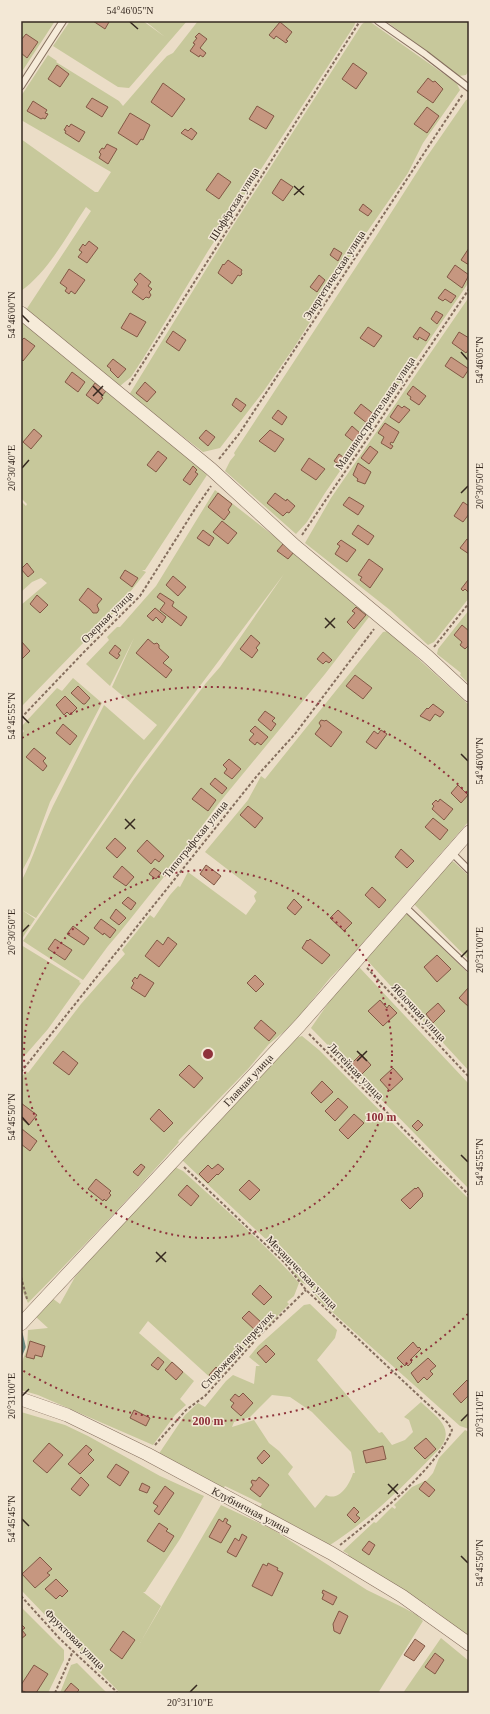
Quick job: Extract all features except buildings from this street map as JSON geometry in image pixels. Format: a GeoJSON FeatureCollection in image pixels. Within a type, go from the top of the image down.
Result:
{"type":"FeatureCollection","features":[{"type":"Feature","properties":{"kind":"street"},"geometry":{"type":"LineString","coordinates":[[21,313],[214,473],[295,546],[427,656],[469,695]]}},
{"type":"Feature","properties":{"kind":"street","name":"Главная улица"},"geometry":{"type":"LineString","coordinates":[[21,1324],[32,1314],[175,1158],[300,1025],[469,832]]}},
{"type":"Feature","properties":{"kind":"street","name":"Клубничная улица"},"geometry":{"type":"LineString","coordinates":[[21,1399],[67,1415],[147,1454],[331,1553],[402,1596],[469,1644]]}},
{"type":"Feature","properties":{"kind":"lane"},"geometry":{"type":"LineString","coordinates":[[21,86],[63,21]]}},
{"type":"Feature","properties":{"kind":"lane"},"geometry":{"type":"LineString","coordinates":[[378,21],[425,54],[468,88]]}},
{"type":"Feature","properties":{"kind":"lane"},"geometry":{"type":"LineString","coordinates":[[451,852],[469,870]]}},
{"type":"Feature","properties":{"kind":"lane"},"geometry":{"type":"LineString","coordinates":[[404,906],[469,968]]}},
{"type":"Feature","properties":{"kind":"path","name":"Шофёрская улица"},"geometry":{"type":"LineString","coordinates":[[122,396],[360,21]]}},
{"type":"Feature","properties":{"kind":"path","name":"Энергетическая улица"},"geometry":{"type":"LineString","coordinates":[[214,473],[468,88]]}},
{"type":"Feature","properties":{"kind":"path","name":"Машиностроительная улица"},"geometry":{"type":"LineString","coordinates":[[295,546],[469,290]]}},
{"type":"Feature","properties":{"kind":"path","name":"Озерная улица"},"geometry":{"type":"LineString","coordinates":[[21,718],[140,596],[195,508],[214,473]]}},
{"type":"Feature","properties":{"kind":"path"},"geometry":{"type":"LineString","coordinates":[[427,656],[469,603]]}},
{"type":"Feature","properties":{"kind":"path","name":"Типографская улица"},"geometry":{"type":"LineString","coordinates":[[21,1072],[256,777],[295,734],[382,618]]}},
{"type":"Feature","properties":{"kind":"path","name":"Яблочная улица"},"geometry":{"type":"LineString","coordinates":[[358,958],[469,1077]]}},
{"type":"Feature","properties":{"kind":"path","name":"Литейная улица"},"geometry":{"type":"LineString","coordinates":[[300,1025],[469,1195]]}},
{"type":"Feature","properties":{"kind":"path","name":"Механическая улица"},"geometry":{"type":"LineString","coordinates":[[175,1158],[285,1263],[306,1290],[448,1423],[452,1430],[449,1438],[427,1468],[376,1517],[331,1553]]}},
{"type":"Feature","properties":{"kind":"path"},"geometry":{"type":"LineString","coordinates":[[21,1277],[32,1314]]}},
{"type":"Feature","properties":{"kind":"path","name":"Сторожевой переулок"},"geometry":{"type":"LineString","coordinates":[[147,1454],[186,1410],[205,1396],[259,1336],[306,1290]]}},
{"type":"Feature","properties":{"kind":"path","name":"Фруктовая улица"},"geometry":{"type":"LineString","coordinates":[[21,1596],[60,1639],[118,1693]]}},
{"type":"Feature","properties":{"kind":"path"},"geometry":{"type":"LineString","coordinates":[[55,1693],[73,1651]]}},
{"type":"Feature","properties":{"kind":"green space"},"geometry":{"type":"Polygon","coordinates":[[[21,21],[55,21],[21,73],[21,21]]]}},
{"type":"Feature","properties":{"kind":"green space"},"geometry":{"type":"Polygon","coordinates":[[[70,21],[143,21],[165,37],[145,21],[187,21],[129,88],[118,87],[53,46],[70,21]]]}},
{"type":"Feature","properties":{"kind":"green space"},"geometry":{"type":"Polygon","coordinates":[[[198,21],[356,21],[208,251],[144,357],[131,377],[120,386],[26,310],[91,211],[86,207],[49,263],[31,283],[21,291],[21,139],[95,192],[98,192],[111,172],[21,120],[21,96],[48,55],[57,61],[56,62],[119,101],[123,106],[167,56],[173,53],[198,21]]]}},
{"type":"Feature","properties":{"kind":"green space"},"geometry":{"type":"Polygon","coordinates":[[[369,21],[451,79],[457,84],[460,90],[423,143],[408,173],[360,242],[295,346],[263,392],[220,448],[203,452],[129,395],[229,232],[362,24],[369,21]]]}},
{"type":"Feature","properties":{"kind":"green space"},"geometry":{"type":"Polygon","coordinates":[[[386,21],[469,21],[469,70],[466,75],[459,76],[386,21]]]}},
{"type":"Feature","properties":{"kind":"green space"},"geometry":{"type":"Polygon","coordinates":[[[469,99],[469,282],[325,493],[307,522],[296,534],[225,471],[235,455],[234,453],[426,158],[466,100],[469,99]]]}},
{"type":"Feature","properties":{"kind":"green space"},"geometry":{"type":"Polygon","coordinates":[[[469,297],[469,598],[434,642],[428,645],[390,610],[305,543],[331,498],[469,297]]]}},
{"type":"Feature","properties":{"kind":"green space"},"geometry":{"type":"Polygon","coordinates":[[[21,320],[94,379],[114,398],[181,451],[207,475],[145,570],[142,570],[146,572],[91,641],[87,639],[21,707],[21,605],[47,583],[41,578],[32,582],[21,592],[21,501],[26,506],[27,504],[21,498],[21,320]]]}},
{"type":"Feature","properties":{"kind":"green space"},"geometry":{"type":"Polygon","coordinates":[[[215,490],[297,554],[369,617],[325,674],[219,803],[175,863],[108,946],[83,980],[23,941],[134,779],[206,683],[220,667],[284,574],[142,763],[36,918],[22,910],[35,919],[21,940],[21,882],[53,806],[104,705],[144,740],[157,725],[112,687],[134,638],[110,686],[86,664],[109,640],[107,637],[117,627],[120,627],[156,586],[215,490]]]}},
{"type":"Feature","properties":{"kind":"green space"},"geometry":{"type":"Polygon","coordinates":[[[469,610],[469,684],[460,675],[461,673],[437,654],[438,649],[469,610]]]}},
{"type":"Feature","properties":{"kind":"green space"},"geometry":{"type":"Polygon","coordinates":[[[388,631],[469,705],[469,821],[346,962],[330,978],[300,1015],[286,1030],[269,1044],[248,1069],[178,1141],[179,1142],[86,1244],[28,1303],[21,1288],[21,1078],[26,1071],[28,1073],[81,1004],[125,954],[122,950],[150,915],[154,918],[170,895],[178,886],[180,887],[188,872],[246,915],[256,901],[254,896],[257,892],[205,852],[248,800],[261,776],[265,779],[383,632],[388,631]]]}},
{"type":"Feature","properties":{"kind":"green space"},"geometry":{"type":"Polygon","coordinates":[[[73,678],[102,703],[50,802],[30,856],[21,873],[21,736],[24,731],[21,727],[57,688],[62,691],[73,678]]]}},
{"type":"Feature","properties":{"kind":"green space"},"geometry":{"type":"Polygon","coordinates":[[[450,861],[454,862],[469,876],[469,960],[413,903],[450,861]]]}},
{"type":"Feature","properties":{"kind":"green space"},"geometry":{"type":"Polygon","coordinates":[[[403,914],[407,914],[469,974],[469,1071],[365,958],[403,914]]]}},
{"type":"Feature","properties":{"kind":"green space"},"geometry":{"type":"Polygon","coordinates":[[[21,945],[81,983],[48,1029],[21,1060],[21,945]]]}},
{"type":"Feature","properties":{"kind":"green space"},"geometry":{"type":"Polygon","coordinates":[[[359,967],[469,1084],[469,1189],[311,1028],[338,989],[359,967]]]}},
{"type":"Feature","properties":{"kind":"green space"},"geometry":{"type":"Polygon","coordinates":[[[302,1036],[319,1050],[469,1199],[469,1429],[460,1426],[322,1303],[307,1285],[301,1282],[292,1271],[294,1266],[181,1159],[296,1038],[302,1036]]]}},
{"type":"Feature","properties":{"kind":"green space"},"geometry":{"type":"Polygon","coordinates":[[[173,1166],[183,1171],[242,1225],[272,1253],[299,1283],[294,1296],[287,1302],[289,1304],[214,1381],[148,1321],[139,1333],[194,1381],[180,1399],[186,1405],[175,1415],[153,1445],[38,1395],[21,1390],[21,1364],[27,1349],[28,1330],[48,1328],[36,1317],[52,1298],[60,1304],[75,1277],[99,1248],[173,1166]]]}},
{"type":"Feature","properties":{"kind":"green space"},"geometry":{"type":"Polygon","coordinates":[[[310,1304],[337,1330],[335,1338],[317,1360],[379,1433],[382,1432],[392,1445],[405,1440],[413,1432],[409,1420],[404,1417],[421,1402],[442,1422],[446,1434],[445,1440],[441,1447],[402,1487],[375,1512],[330,1545],[260,1507],[262,1504],[225,1486],[222,1490],[158,1455],[185,1415],[198,1403],[205,1407],[226,1381],[233,1375],[254,1384],[256,1366],[260,1366],[249,1357],[258,1346],[304,1305],[310,1304]],[[272,1395],[250,1417],[234,1422],[232,1427],[254,1420],[269,1443],[279,1451],[293,1467],[288,1474],[315,1508],[326,1495],[331,1497],[335,1496],[347,1487],[353,1473],[355,1473],[351,1452],[312,1412],[290,1397],[272,1395]]]}},
{"type":"Feature","properties":{"kind":"green space"},"geometry":{"type":"Polygon","coordinates":[[[21,1412],[65,1425],[160,1476],[204,1496],[180,1539],[145,1592],[143,1592],[161,1606],[140,1643],[221,1505],[272,1529],[367,1590],[417,1615],[423,1621],[378,1693],[120,1693],[21,1590],[21,1412]]]}},
{"type":"Feature","properties":{"kind":"green space"},"geometry":{"type":"Polygon","coordinates":[[[465,1430],[469,1432],[469,1637],[426,1604],[423,1607],[349,1559],[348,1554],[343,1551],[374,1522],[376,1523],[392,1507],[395,1509],[396,1507],[394,1505],[412,1487],[427,1480],[433,1473],[439,1458],[465,1430]]]}},
{"type":"Feature","properties":{"kind":"green space"},"geometry":{"type":"Polygon","coordinates":[[[21,1607],[64,1650],[64,1660],[48,1693],[21,1693],[21,1607]]]}},
{"type":"Feature","properties":{"kind":"green space"},"geometry":{"type":"Polygon","coordinates":[[[441,1638],[469,1661],[469,1693],[403,1693],[441,1638]]]}},
{"type":"Feature","properties":{"kind":"green space"},"geometry":{"type":"Polygon","coordinates":[[[77,1663],[107,1693],[60,1693],[71,1665],[77,1663]]]}},
{"type":"Feature","properties":{"kind":"waterway"},"geometry":{"type":"LineString","coordinates":[[21,1334],[24,1347],[21,1354]]}}]}
